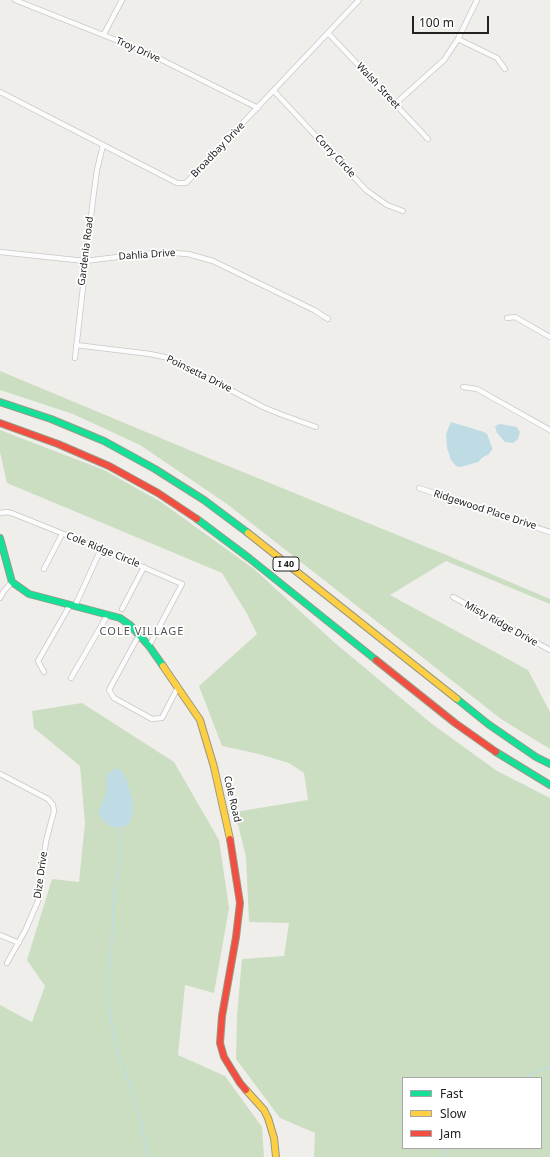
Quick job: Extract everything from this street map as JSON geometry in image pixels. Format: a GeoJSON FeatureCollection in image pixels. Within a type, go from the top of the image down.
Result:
{"type":"FeatureCollection","features":[{"type":"Feature","properties":{"kind":"main road","name":"I 40"},"geometry":{"type":"LineString","coordinates":[[0,402],[51,419],[104,441],[155,469],[204,500],[258,541],[488,724],[536,757],[550,764]]}},
{"type":"Feature","properties":{"kind":"main road","name":"I 40"},"geometry":{"type":"LineString","coordinates":[[0,423],[58,444],[109,466],[164,497],[205,524],[249,558],[455,723],[496,752],[550,785]]}},
{"type":"Feature","properties":{"kind":"main road"},"geometry":{"type":"LineString","coordinates":[[0,538],[12,582]]}},
{"type":"Feature","properties":{"kind":"main road","name":"Cole Road"},"geometry":{"type":"LineString","coordinates":[[12,582],[29,594],[108,614],[120,618],[130,625],[149,646],[177,689],[194,710],[204,731],[226,817],[239,888],[239,914],[222,1016],[220,1044],[224,1057],[232,1071],[240,1083],[264,1110],[268,1118],[274,1138],[276,1157]]}},
{"type":"Feature","properties":{"kind":"street","name":"Troy Drive"},"geometry":{"type":"LineString","coordinates":[[15,0],[104,34],[146,52],[258,108]]}},
{"type":"Feature","properties":{"kind":"street"},"geometry":{"type":"LineString","coordinates":[[104,34],[122,0]]}},
{"type":"Feature","properties":{"kind":"street","name":"Broadbay Drive"},"geometry":{"type":"LineString","coordinates":[[0,92],[177,183],[186,183],[359,0]]}},
{"type":"Feature","properties":{"kind":"street"},"geometry":{"type":"LineString","coordinates":[[395,104],[444,60],[458,39],[477,0]]}},
{"type":"Feature","properties":{"kind":"street","name":"Walsh Street"},"geometry":{"type":"LineString","coordinates":[[328,34],[428,139]]}},
{"type":"Feature","properties":{"kind":"street"},"geometry":{"type":"LineString","coordinates":[[458,39],[497,58],[505,69]]}},
{"type":"Feature","properties":{"kind":"street","name":"Corry Circle"},"geometry":{"type":"LineString","coordinates":[[274,91],[366,190],[381,201],[403,211]]}},
{"type":"Feature","properties":{"kind":"street","name":"Gardenia Road"},"geometry":{"type":"LineString","coordinates":[[75,358],[85,261],[97,170],[103,145]]}},
{"type":"Feature","properties":{"kind":"street","name":"Dahlia Drive"},"geometry":{"type":"LineString","coordinates":[[0,252],[85,261],[142,254],[188,254],[213,260],[314,310],[328,319]]}},
{"type":"Feature","properties":{"kind":"street"},"geometry":{"type":"LineString","coordinates":[[506,318],[515,317],[550,337]]}},
{"type":"Feature","properties":{"kind":"street","name":"Poinsetta Drive"},"geometry":{"type":"LineString","coordinates":[[76,345],[150,354],[169,358],[263,407],[316,427]]}},
{"type":"Feature","properties":{"kind":"street"},"geometry":{"type":"LineString","coordinates":[[463,387],[477,389],[550,430]]}},
{"type":"Feature","properties":{"kind":"street","name":"Ridgewood Place Drive"},"geometry":{"type":"LineString","coordinates":[[419,488],[550,532]]}},
{"type":"Feature","properties":{"kind":"street","name":"Cole Ridge Circle"},"geometry":{"type":"LineString","coordinates":[[0,513],[7,512],[14,514],[182,584],[149,646]]}},
{"type":"Feature","properties":{"kind":"street"},"geometry":{"type":"LineString","coordinates":[[44,569],[62,534]]}},
{"type":"Feature","properties":{"kind":"street"},"geometry":{"type":"LineString","coordinates":[[44,672],[38,661],[74,605],[101,549]]}},
{"type":"Feature","properties":{"kind":"street","name":"Cole Ridge Circle"},"geometry":{"type":"LineString","coordinates":[[122,609],[144,567]]}},
{"type":"Feature","properties":{"kind":"street"},"geometry":{"type":"LineString","coordinates":[[0,598],[12,582]]}},
{"type":"Feature","properties":{"kind":"street","name":"Misty Ridge Drive"},"geometry":{"type":"LineString","coordinates":[[453,597],[550,650]]}},
{"type":"Feature","properties":{"kind":"street"},"geometry":{"type":"LineString","coordinates":[[71,678],[108,614]]}},
{"type":"Feature","properties":{"kind":"street"},"geometry":{"type":"LineString","coordinates":[[139,635],[109,690],[114,698],[152,719],[162,718],[177,689]]}},
{"type":"Feature","properties":{"kind":"street","name":"Dize Drive"},"geometry":{"type":"LineString","coordinates":[[0,774],[48,799],[53,805],[54,811],[46,841],[38,901],[19,944],[7,963]]}},
{"type":"Feature","properties":{"kind":"street"},"geometry":{"type":"LineString","coordinates":[[0,935],[19,944]]}},
{"type":"Feature","properties":{"kind":"green space"},"geometry":{"type":"Polygon","coordinates":[[[0,371],[550,599],[550,604],[446,561],[390,595],[528,670],[550,712],[550,749],[501,719],[227,504],[140,445],[73,414],[0,390],[0,371]]]}},
{"type":"Feature","properties":{"kind":"green space"},"geometry":{"type":"Polygon","coordinates":[[[0,430],[104,470],[161,502],[254,569],[335,643],[432,724],[497,771],[550,798],[550,1157],[314,1157],[315,1133],[280,1118],[236,1059],[237,1015],[242,959],[284,956],[289,923],[249,922],[246,857],[235,812],[308,800],[304,773],[289,763],[259,754],[222,746],[199,686],[257,634],[246,612],[222,573],[7,483],[0,452],[0,430]]]}},
{"type":"Feature","properties":{"kind":"green space"},"geometry":{"type":"Polygon","coordinates":[[[82,703],[174,762],[219,840],[229,908],[214,993],[185,985],[178,1055],[225,1076],[262,1127],[264,1157],[0,1157],[0,1005],[32,1022],[45,986],[27,960],[52,879],[79,882],[85,823],[80,766],[34,728],[32,711],[82,703]]]}},
{"type":"Feature","properties":{"kind":"water"},"geometry":{"type":"Polygon","coordinates":[[[451,422],[487,434],[492,450],[478,462],[461,467],[456,466],[451,460],[447,448],[446,434],[451,422]]]}},
{"type":"Feature","properties":{"kind":"water"},"geometry":{"type":"Polygon","coordinates":[[[500,424],[517,427],[520,432],[518,439],[513,443],[505,442],[497,433],[495,426],[500,424]]]}},
{"type":"Feature","properties":{"kind":"water"},"geometry":{"type":"Polygon","coordinates":[[[115,768],[121,770],[126,778],[133,800],[132,817],[129,824],[123,827],[111,827],[101,819],[98,813],[106,794],[107,775],[115,768]]]}},
{"type":"Feature","properties":{"kind":"waterway"},"geometry":{"type":"LineString","coordinates":[[118,826],[120,856],[113,907],[112,945],[108,974],[108,1005],[115,1042],[138,1110],[148,1157]]}},
{"type":"Feature","properties":{"kind":"waterway"},"geometry":{"type":"LineString","coordinates":[[526,1077],[550,1066]]}},
{"type":"Feature","properties":{"kind":"waterway"},"geometry":{"type":"LineString","coordinates":[[443,1157],[447,1149]]}},
{"type":"Feature","properties":{"kind":"traffic: fast"},"geometry":{"type":"LineString","coordinates":[[0,402],[51,419],[104,441],[155,469],[204,500],[248,533]]}},
{"type":"Feature","properties":{"kind":"traffic: fast"},"geometry":{"type":"LineString","coordinates":[[197,519],[249,558],[376,660]]}},
{"type":"Feature","properties":{"kind":"traffic: fast"},"geometry":{"type":"LineString","coordinates":[[0,538],[12,582],[29,594],[120,618],[130,625],[149,646],[163,666]]}},
{"type":"Feature","properties":{"kind":"traffic: fast"},"geometry":{"type":"LineString","coordinates":[[457,699],[488,724],[536,757],[550,764]]}},
{"type":"Feature","properties":{"kind":"traffic: fast"},"geometry":{"type":"LineString","coordinates":[[496,752],[550,785]]}},
{"type":"Feature","properties":{"kind":"traffic: slow"},"geometry":{"type":"LineString","coordinates":[[248,533],[457,699]]}},
{"type":"Feature","properties":{"kind":"traffic: slow"},"geometry":{"type":"LineString","coordinates":[[163,666],[200,720],[214,767],[230,839]]}},
{"type":"Feature","properties":{"kind":"traffic: slow"},"geometry":{"type":"LineString","coordinates":[[246,1090],[264,1110],[268,1118],[274,1138],[276,1157]]}},
{"type":"Feature","properties":{"kind":"traffic: jam"},"geometry":{"type":"LineString","coordinates":[[0,423],[58,444],[109,466],[158,493],[197,519]]}},
{"type":"Feature","properties":{"kind":"traffic: jam"},"geometry":{"type":"LineString","coordinates":[[376,660],[455,723],[496,752]]}},
{"type":"Feature","properties":{"kind":"traffic: jam"},"geometry":{"type":"LineString","coordinates":[[230,839],[240,903],[236,937],[222,1016],[220,1043],[224,1057],[246,1090]]}},
{"type":"Feature","properties":{"kind":"district","name":"COLE VILLAGE"},"geometry":{"type":"Point","coordinates":[142,632]}}]}
